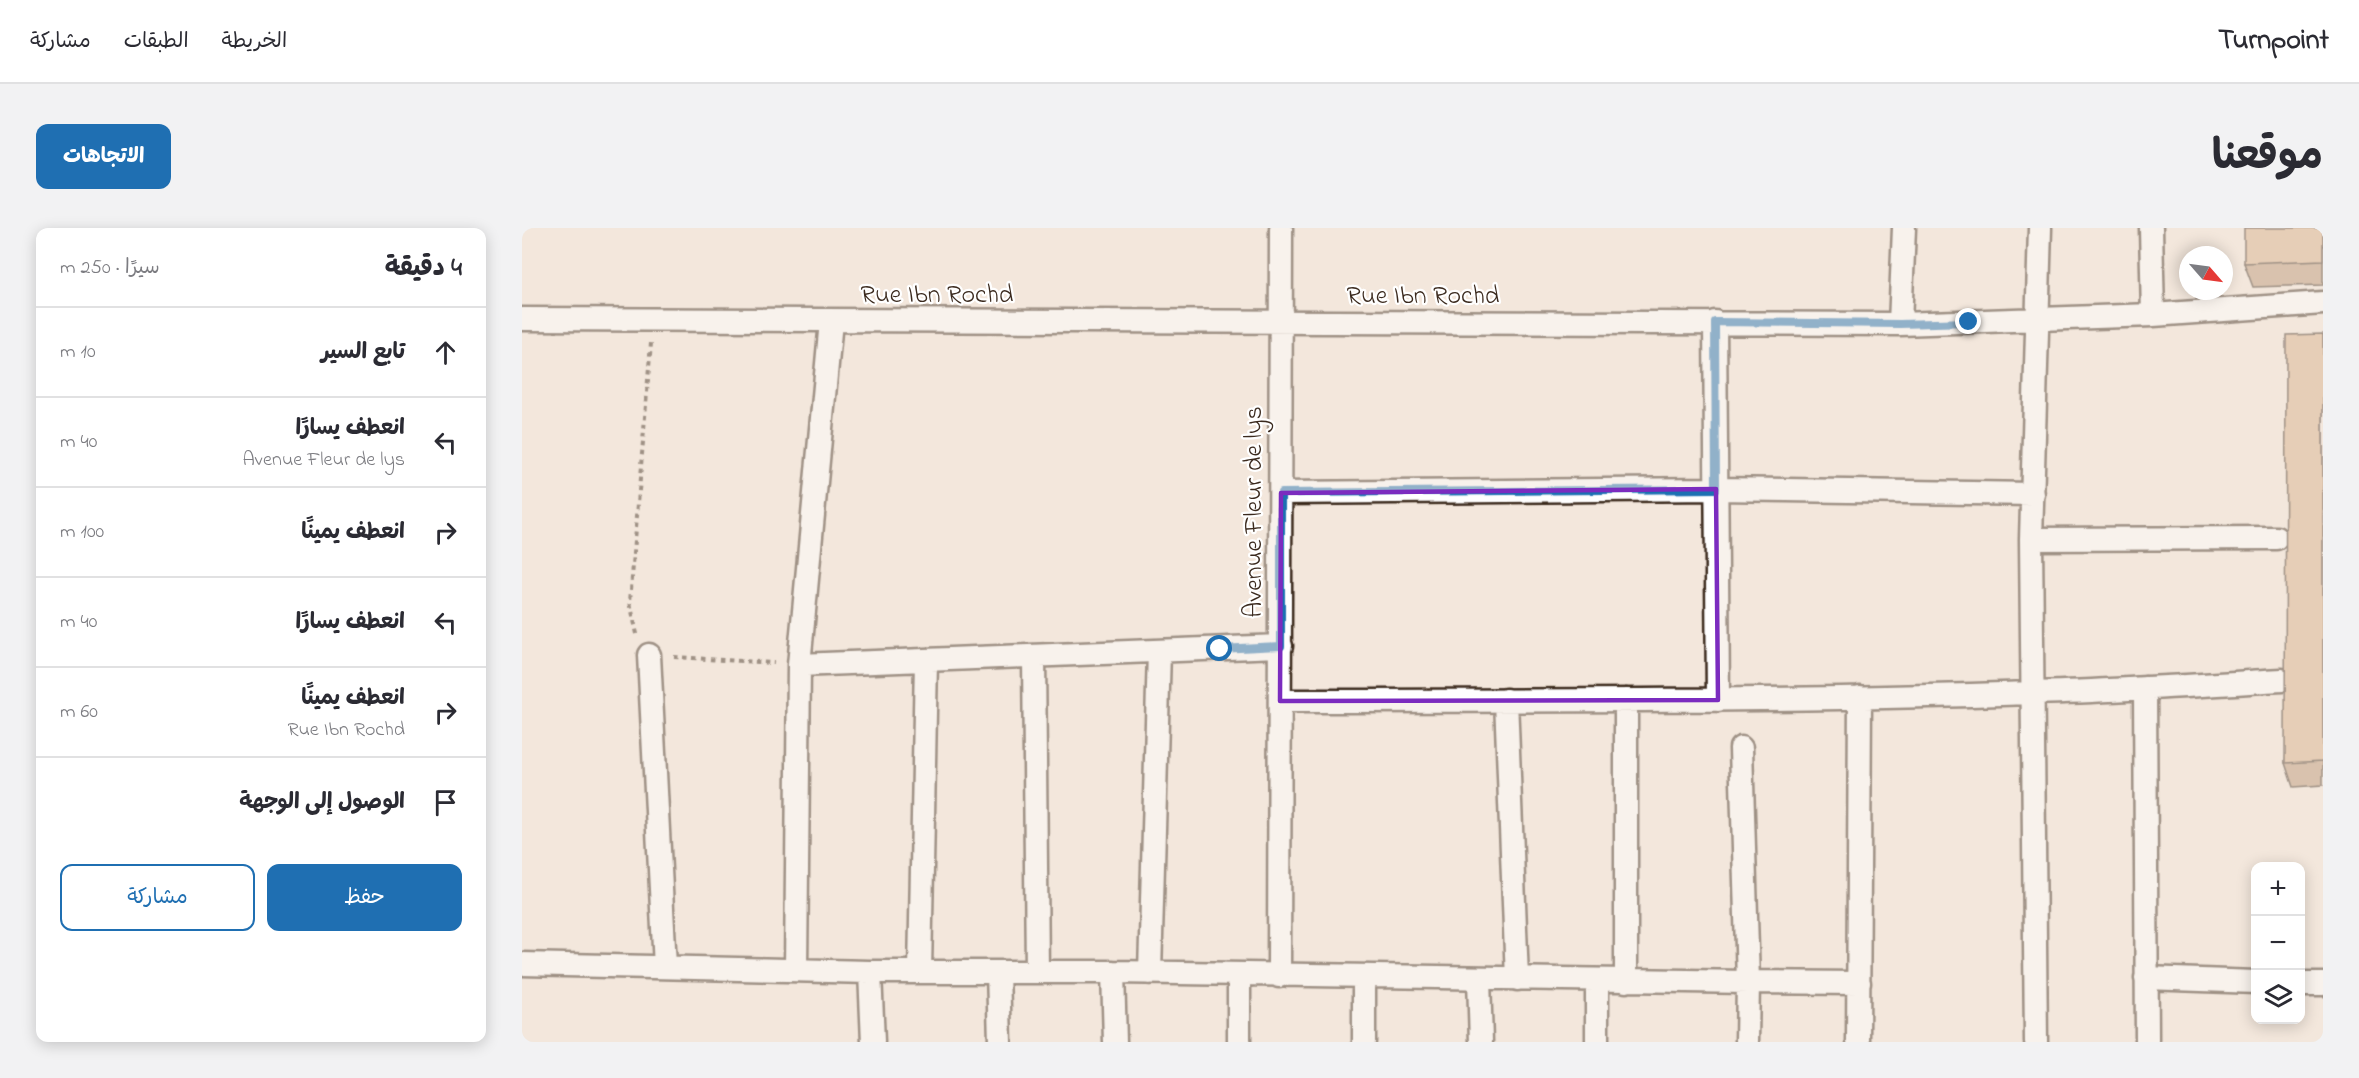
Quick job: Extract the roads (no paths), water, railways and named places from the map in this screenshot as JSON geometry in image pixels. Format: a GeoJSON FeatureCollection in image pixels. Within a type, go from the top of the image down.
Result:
{"type":"FeatureCollection","features":[{"type":"Feature","properties":{"kind":"street","name":"Avenue Fleur de lys"},"geometry":{"type":"LineString","coordinates":[[1279,976],[1281,228]]}},
{"type":"Feature","properties":{"kind":"street"},"geometry":{"type":"LineString","coordinates":[[1900,324],[1904,228]]}},
{"type":"Feature","properties":{"kind":"street"},"geometry":{"type":"LineString","coordinates":[[2036,1042],[2031,539],[2040,228]]}},
{"type":"Feature","properties":{"kind":"street"},"geometry":{"type":"LineString","coordinates":[[2151,228],[2153,315]]}},
{"type":"Feature","properties":{"kind":"street","name":"Rue Ibn Rochd"},"geometry":{"type":"LineString","coordinates":[[522,319],[1900,324],[2153,315],[2323,303]]}},
{"type":"Feature","properties":{"kind":"street"},"geometry":{"type":"LineString","coordinates":[[796,970],[799,665],[831,321]]}},
{"type":"Feature","properties":{"kind":"street"},"geometry":{"type":"LineString","coordinates":[[1715,322],[1718,700]]}},
{"type":"Feature","properties":{"kind":"street"},"geometry":{"type":"LineString","coordinates":[[1281,493],[1716,489],[2032,494]]}},
{"type":"Feature","properties":{"kind":"street"},"geometry":{"type":"LineString","coordinates":[[2031,539],[2276,538]]}},
{"type":"Feature","properties":{"kind":"street"},"geometry":{"type":"LineString","coordinates":[[799,665],[1281,646]]}},
{"type":"Feature","properties":{"kind":"street"},"geometry":{"type":"LineString","coordinates":[[1150,973],[1159,651]]}},
{"type":"Feature","properties":{"kind":"street"},"geometry":{"type":"LineString","coordinates":[[649,655],[664,967]]}},
{"type":"Feature","properties":{"kind":"street"},"geometry":{"type":"LineString","coordinates":[[1034,656],[1037,972]]}},
{"type":"Feature","properties":{"kind":"street"},"geometry":{"type":"LineString","coordinates":[[920,972],[926,660]]}},
{"type":"Feature","properties":{"kind":"street"},"geometry":{"type":"LineString","coordinates":[[1281,701],[1718,700],[2032,693],[2282,680]]}},
{"type":"Feature","properties":{"kind":"street"},"geometry":{"type":"LineString","coordinates":[[2145,688],[2146,1042]]}},
{"type":"Feature","properties":{"kind":"street"},"geometry":{"type":"LineString","coordinates":[[1858,1042],[1860,697]]}},
{"type":"Feature","properties":{"kind":"street"},"geometry":{"type":"LineString","coordinates":[[1506,700],[1517,979]]}},
{"type":"Feature","properties":{"kind":"street"},"geometry":{"type":"LineString","coordinates":[[1626,700],[1626,981]]}},
{"type":"Feature","properties":{"kind":"street"},"geometry":{"type":"LineString","coordinates":[[1741,748],[1748,982],[1747,1042]]}},
{"type":"Feature","properties":{"kind":"street"},"geometry":{"type":"LineString","coordinates":[[522,964],[870,972],[1113,972],[1239,976],[1859,983]]}},
{"type":"Feature","properties":{"kind":"street"},"geometry":{"type":"LineString","coordinates":[[870,972],[873,1042]]}},
{"type":"Feature","properties":{"kind":"street"},"geometry":{"type":"LineString","coordinates":[[998,972],[1000,1042]]}},
{"type":"Feature","properties":{"kind":"street"},"geometry":{"type":"LineString","coordinates":[[1113,972],[1115,1042]]}},
{"type":"Feature","properties":{"kind":"street"},"geometry":{"type":"LineString","coordinates":[[1239,976],[1239,1042]]}},
{"type":"Feature","properties":{"kind":"street"},"geometry":{"type":"LineString","coordinates":[[1364,977],[1364,1042]]}},
{"type":"Feature","properties":{"kind":"street"},"geometry":{"type":"LineString","coordinates":[[2146,978],[2251,982]]}},
{"type":"Feature","properties":{"kind":"street"},"geometry":{"type":"LineString","coordinates":[[1479,979],[1481,1042]]}},
{"type":"Feature","properties":{"kind":"street"},"geometry":{"type":"LineString","coordinates":[[1597,980],[1597,1042]]}},
{"type":"Feature","properties":{"kind":"street"},"geometry":{"type":"LineString","coordinates":[[2305,984],[2323,984]]}}]}
